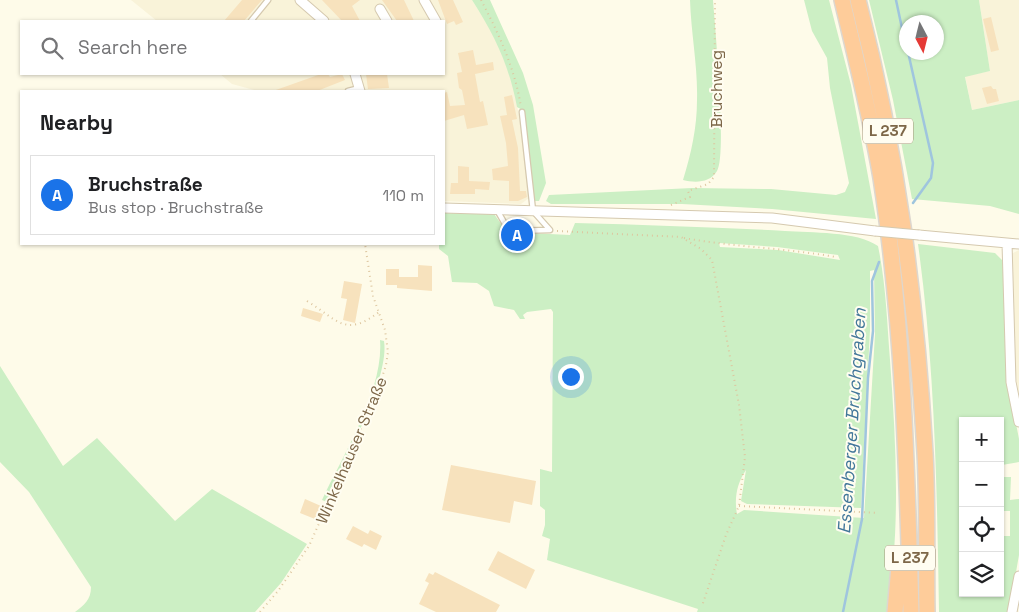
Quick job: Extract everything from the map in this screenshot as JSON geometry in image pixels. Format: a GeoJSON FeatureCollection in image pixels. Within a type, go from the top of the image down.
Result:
{"type":"FeatureCollection","features":[{"type":"Feature","properties":{"kind":"highway","name":"L 237"},"geometry":{"type":"LineString","coordinates":[[842,0],[867,104],[880,178],[900,357],[908,504],[911,612]]}},
{"type":"Feature","properties":{"kind":"highway","name":"L 237"},"geometry":{"type":"LineString","coordinates":[[858,0],[888,131],[913,293],[925,455],[927,611]]}},
{"type":"Feature","properties":{"kind":"highway"},"geometry":{"type":"LineString","coordinates":[[895,612],[900,568],[901,524],[908,504]]}},
{"type":"Feature","properties":{"kind":"street"},"geometry":{"type":"LineString","coordinates":[[300,0],[323,20]]}},
{"type":"Feature","properties":{"kind":"street"},"geometry":{"type":"LineString","coordinates":[[424,0],[435,20]]}},
{"type":"Feature","properties":{"kind":"street"},"geometry":{"type":"LineString","coordinates":[[380,10],[386,20]]}},
{"type":"Feature","properties":{"kind":"street"},"geometry":{"type":"LineString","coordinates":[[355,75],[360,90]]}},
{"type":"Feature","properties":{"kind":"street"},"geometry":{"type":"LineString","coordinates":[[445,208],[772,218],[919,235],[1019,244]]}},
{"type":"Feature","properties":{"kind":"street"},"geometry":{"type":"LineString","coordinates":[[1007,243],[1011,382],[1019,422]]}},
{"type":"Feature","properties":{"kind":"street"},"geometry":{"type":"LineString","coordinates":[[1012,612],[1019,576]]}},
{"type":"Feature","properties":{"kind":"lane"},"geometry":{"type":"LineString","coordinates":[[252,20],[268,0]]}},
{"type":"Feature","properties":{"kind":"lane"},"geometry":{"type":"LineString","coordinates":[[522,112],[533,212],[550,230]]}},
{"type":"Feature","properties":{"kind":"lane"},"geometry":{"type":"LineString","coordinates":[[497,210],[508,230],[550,230]]}},
{"type":"Feature","properties":{"kind":"path"},"geometry":{"type":"LineString","coordinates":[[481,0],[496,28],[517,80],[522,112]]}},
{"type":"Feature","properties":{"kind":"path","name":"Bruchweg"},"geometry":{"type":"LineString","coordinates":[[667,216],[673,203],[690,197],[688,191],[708,184],[714,177],[715,0]]}},
{"type":"Feature","properties":{"kind":"path"},"geometry":{"type":"LineString","coordinates":[[550,230],[681,237],[725,245],[780,249],[836,257]]}},
{"type":"Feature","properties":{"kind":"path"},"geometry":{"type":"LineString","coordinates":[[681,237],[701,248],[712,260],[739,405],[745,457],[738,506],[702,606]]}},
{"type":"Feature","properties":{"kind":"path","name":"Winkelhauser Straße"},"geometry":{"type":"LineString","coordinates":[[260,612],[309,546],[378,390],[388,352],[385,330],[373,296],[365,245]]}},
{"type":"Feature","properties":{"kind":"path"},"geometry":{"type":"LineString","coordinates":[[307,301],[339,322],[347,325],[357,326],[378,312]]}},
{"type":"Feature","properties":{"kind":"path"},"geometry":{"type":"LineString","coordinates":[[738,506],[878,513]]}},
{"type":"Feature","properties":{"kind":"shaded area"},"geometry":{"type":"Polygon","coordinates":[[[131,0],[472,0],[491,30],[512,77],[524,144],[529,198],[521,204],[445,201],[445,90],[254,90],[232,84],[221,75],[445,75],[445,20],[156,20],[131,0]]]}},
{"type":"Feature","properties":{"kind":"shaded area"},"geometry":{"type":"Polygon","coordinates":[[[979,0],[1019,0],[1019,100],[972,110],[965,76],[990,71],[979,0]]]}},
{"type":"Feature","properties":{"kind":"shaded area"},"geometry":{"type":"Polygon","coordinates":[[[1019,250],[1019,399],[1014,357],[1011,254],[1019,250]]]}},
{"type":"Feature","properties":{"kind":"green space"},"geometry":{"type":"Polygon","coordinates":[[[472,0],[490,0],[523,73],[533,105],[546,183],[539,201],[535,201],[533,197],[524,111],[517,107],[510,78],[500,51],[488,26],[472,0]]]}},
{"type":"Feature","properties":{"kind":"green space"},"geometry":{"type":"Polygon","coordinates":[[[690,0],[713,0],[721,117],[720,160],[717,171],[710,178],[697,182],[683,180],[693,141],[697,110],[690,0]]]}},
{"type":"Feature","properties":{"kind":"green space"},"geometry":{"type":"Polygon","coordinates":[[[804,0],[829,0],[851,85],[876,219],[772,209],[682,204],[551,204],[546,201],[549,195],[692,188],[771,189],[836,195],[845,192],[849,183],[830,88],[827,58],[812,31],[804,0]]]}},
{"type":"Feature","properties":{"kind":"green space"},"geometry":{"type":"Polygon","coordinates":[[[869,0],[979,0],[990,71],[965,77],[972,110],[1019,100],[1019,214],[990,206],[912,199],[893,100],[869,0]]]}},
{"type":"Feature","properties":{"kind":"green space"},"geometry":{"type":"Polygon","coordinates":[[[445,213],[494,214],[507,232],[570,235],[575,223],[706,227],[846,235],[869,241],[878,246],[886,303],[896,486],[894,549],[887,612],[697,612],[698,609],[547,560],[550,539],[542,536],[545,525],[545,510],[540,506],[540,469],[552,472],[553,312],[551,309],[527,312],[523,315],[525,319],[520,319],[514,310],[494,306],[489,291],[477,283],[452,282],[448,256],[439,249],[439,245],[445,245],[445,213]],[[719,243],[720,247],[778,250],[840,260],[838,255],[777,247],[719,243]],[[874,270],[870,271],[870,330],[861,508],[747,504],[741,501],[746,470],[740,480],[737,491],[737,514],[744,510],[864,518],[875,334],[874,270]]]}},
{"type":"Feature","properties":{"kind":"green space"},"geometry":{"type":"Polygon","coordinates":[[[918,244],[995,253],[1002,260],[1004,267],[1008,383],[1019,439],[1019,462],[1004,465],[1004,417],[959,417],[959,597],[1004,597],[1004,536],[1010,536],[1010,511],[1004,511],[1004,477],[1011,477],[1010,500],[1019,499],[1019,555],[1009,612],[939,612],[934,428],[928,336],[918,244]]]}},
{"type":"Feature","properties":{"kind":"green space"},"geometry":{"type":"Polygon","coordinates":[[[380,340],[384,341],[384,357],[373,398],[327,502],[322,500],[351,443],[376,380],[380,359],[380,340]]]}},
{"type":"Feature","properties":{"kind":"green space"},"geometry":{"type":"Polygon","coordinates":[[[0,366],[63,466],[97,438],[175,521],[212,489],[307,544],[281,583],[255,612],[75,612],[88,599],[91,587],[29,492],[0,462],[0,366]]]}},
{"type":"Feature","properties":{"kind":"building"},"geometry":{"type":"Polygon","coordinates":[[[242,0],[262,0],[245,20],[225,20],[242,0]]]}},
{"type":"Feature","properties":{"kind":"building"},"geometry":{"type":"Polygon","coordinates":[[[322,0],[360,0],[352,6],[359,20],[341,20],[322,0]]]}},
{"type":"Feature","properties":{"kind":"building"},"geometry":{"type":"Polygon","coordinates":[[[382,0],[404,0],[414,20],[396,20],[382,0]]]}},
{"type":"Feature","properties":{"kind":"building"},"geometry":{"type":"Polygon","coordinates":[[[438,0],[453,0],[463,22],[456,25],[454,21],[447,24],[438,0]]]}},
{"type":"Feature","properties":{"kind":"building"},"geometry":{"type":"Polygon","coordinates":[[[991,17],[999,50],[991,52],[983,19],[991,17]]]}},
{"type":"Feature","properties":{"kind":"building"},"geometry":{"type":"Polygon","coordinates":[[[473,50],[476,65],[493,62],[494,70],[475,74],[480,102],[483,101],[488,125],[467,129],[464,115],[445,121],[445,93],[447,92],[450,106],[465,105],[462,90],[459,88],[457,73],[462,72],[458,53],[473,50]]]}},
{"type":"Feature","properties":{"kind":"building"},"geometry":{"type":"Polygon","coordinates":[[[318,75],[329,75],[330,77],[342,75],[345,80],[320,90],[276,90],[318,75]]]}},
{"type":"Feature","properties":{"kind":"building"},"geometry":{"type":"Polygon","coordinates":[[[366,75],[387,75],[389,88],[368,89],[366,75]]]}},
{"type":"Feature","properties":{"kind":"building"},"geometry":{"type":"Polygon","coordinates":[[[991,86],[993,89],[996,89],[999,101],[987,104],[982,88],[991,86]]]}},
{"type":"Feature","properties":{"kind":"building"},"geometry":{"type":"Polygon","coordinates":[[[512,95],[517,119],[512,120],[518,148],[520,191],[526,191],[527,197],[518,201],[509,201],[509,181],[493,180],[492,169],[508,166],[506,143],[500,116],[507,115],[504,97],[512,95]]]}},
{"type":"Feature","properties":{"kind":"building"},"geometry":{"type":"Polygon","coordinates":[[[458,166],[469,167],[469,181],[490,182],[489,190],[475,189],[475,194],[450,194],[451,183],[458,183],[458,166]]]}},
{"type":"Feature","properties":{"kind":"building"},"geometry":{"type":"Polygon","coordinates":[[[418,265],[432,266],[432,291],[397,288],[397,285],[386,285],[386,269],[399,269],[399,277],[418,277],[418,265]]]}},
{"type":"Feature","properties":{"kind":"building"},"geometry":{"type":"Polygon","coordinates":[[[344,281],[362,284],[355,323],[343,320],[347,299],[341,298],[344,281]]]}},
{"type":"Feature","properties":{"kind":"building"},"geometry":{"type":"Polygon","coordinates":[[[303,308],[323,314],[320,322],[301,316],[303,308]]]}},
{"type":"Feature","properties":{"kind":"building"},"geometry":{"type":"Polygon","coordinates":[[[451,465],[536,481],[532,505],[514,501],[510,523],[442,510],[451,465]]]}},
{"type":"Feature","properties":{"kind":"building"},"geometry":{"type":"Polygon","coordinates":[[[305,499],[321,506],[315,519],[300,513],[305,499]]]}},
{"type":"Feature","properties":{"kind":"building"},"geometry":{"type":"Polygon","coordinates":[[[353,526],[368,534],[370,530],[382,536],[376,550],[364,544],[362,547],[346,539],[353,526]]]}},
{"type":"Feature","properties":{"kind":"building"},"geometry":{"type":"Polygon","coordinates":[[[498,551],[535,570],[526,589],[488,570],[498,551]]]}},
{"type":"Feature","properties":{"kind":"building"},"geometry":{"type":"Polygon","coordinates":[[[435,572],[500,605],[496,612],[436,612],[419,604],[429,583],[425,581],[429,573],[433,575],[435,572]]]}},
{"type":"Feature","properties":{"kind":"waterway","name":"Essenberger Bruchgraben"},"geometry":{"type":"LineString","coordinates":[[896,0],[899,15]]}},
{"type":"Feature","properties":{"kind":"waterway","name":"Essenberger Bruchgraben"},"geometry":{"type":"LineString","coordinates":[[910,60],[933,163],[931,178],[913,203]]}},
{"type":"Feature","properties":{"kind":"waterway","name":"Essenberger Bruchgraben"},"geometry":{"type":"LineString","coordinates":[[843,612],[862,519],[868,378],[873,331],[872,281],[879,262]]}},
{"type":"Feature","properties":{"kind":"place","name":"Bruchstraße"},"geometry":{"type":"Point","coordinates":[517,235]}}]}
